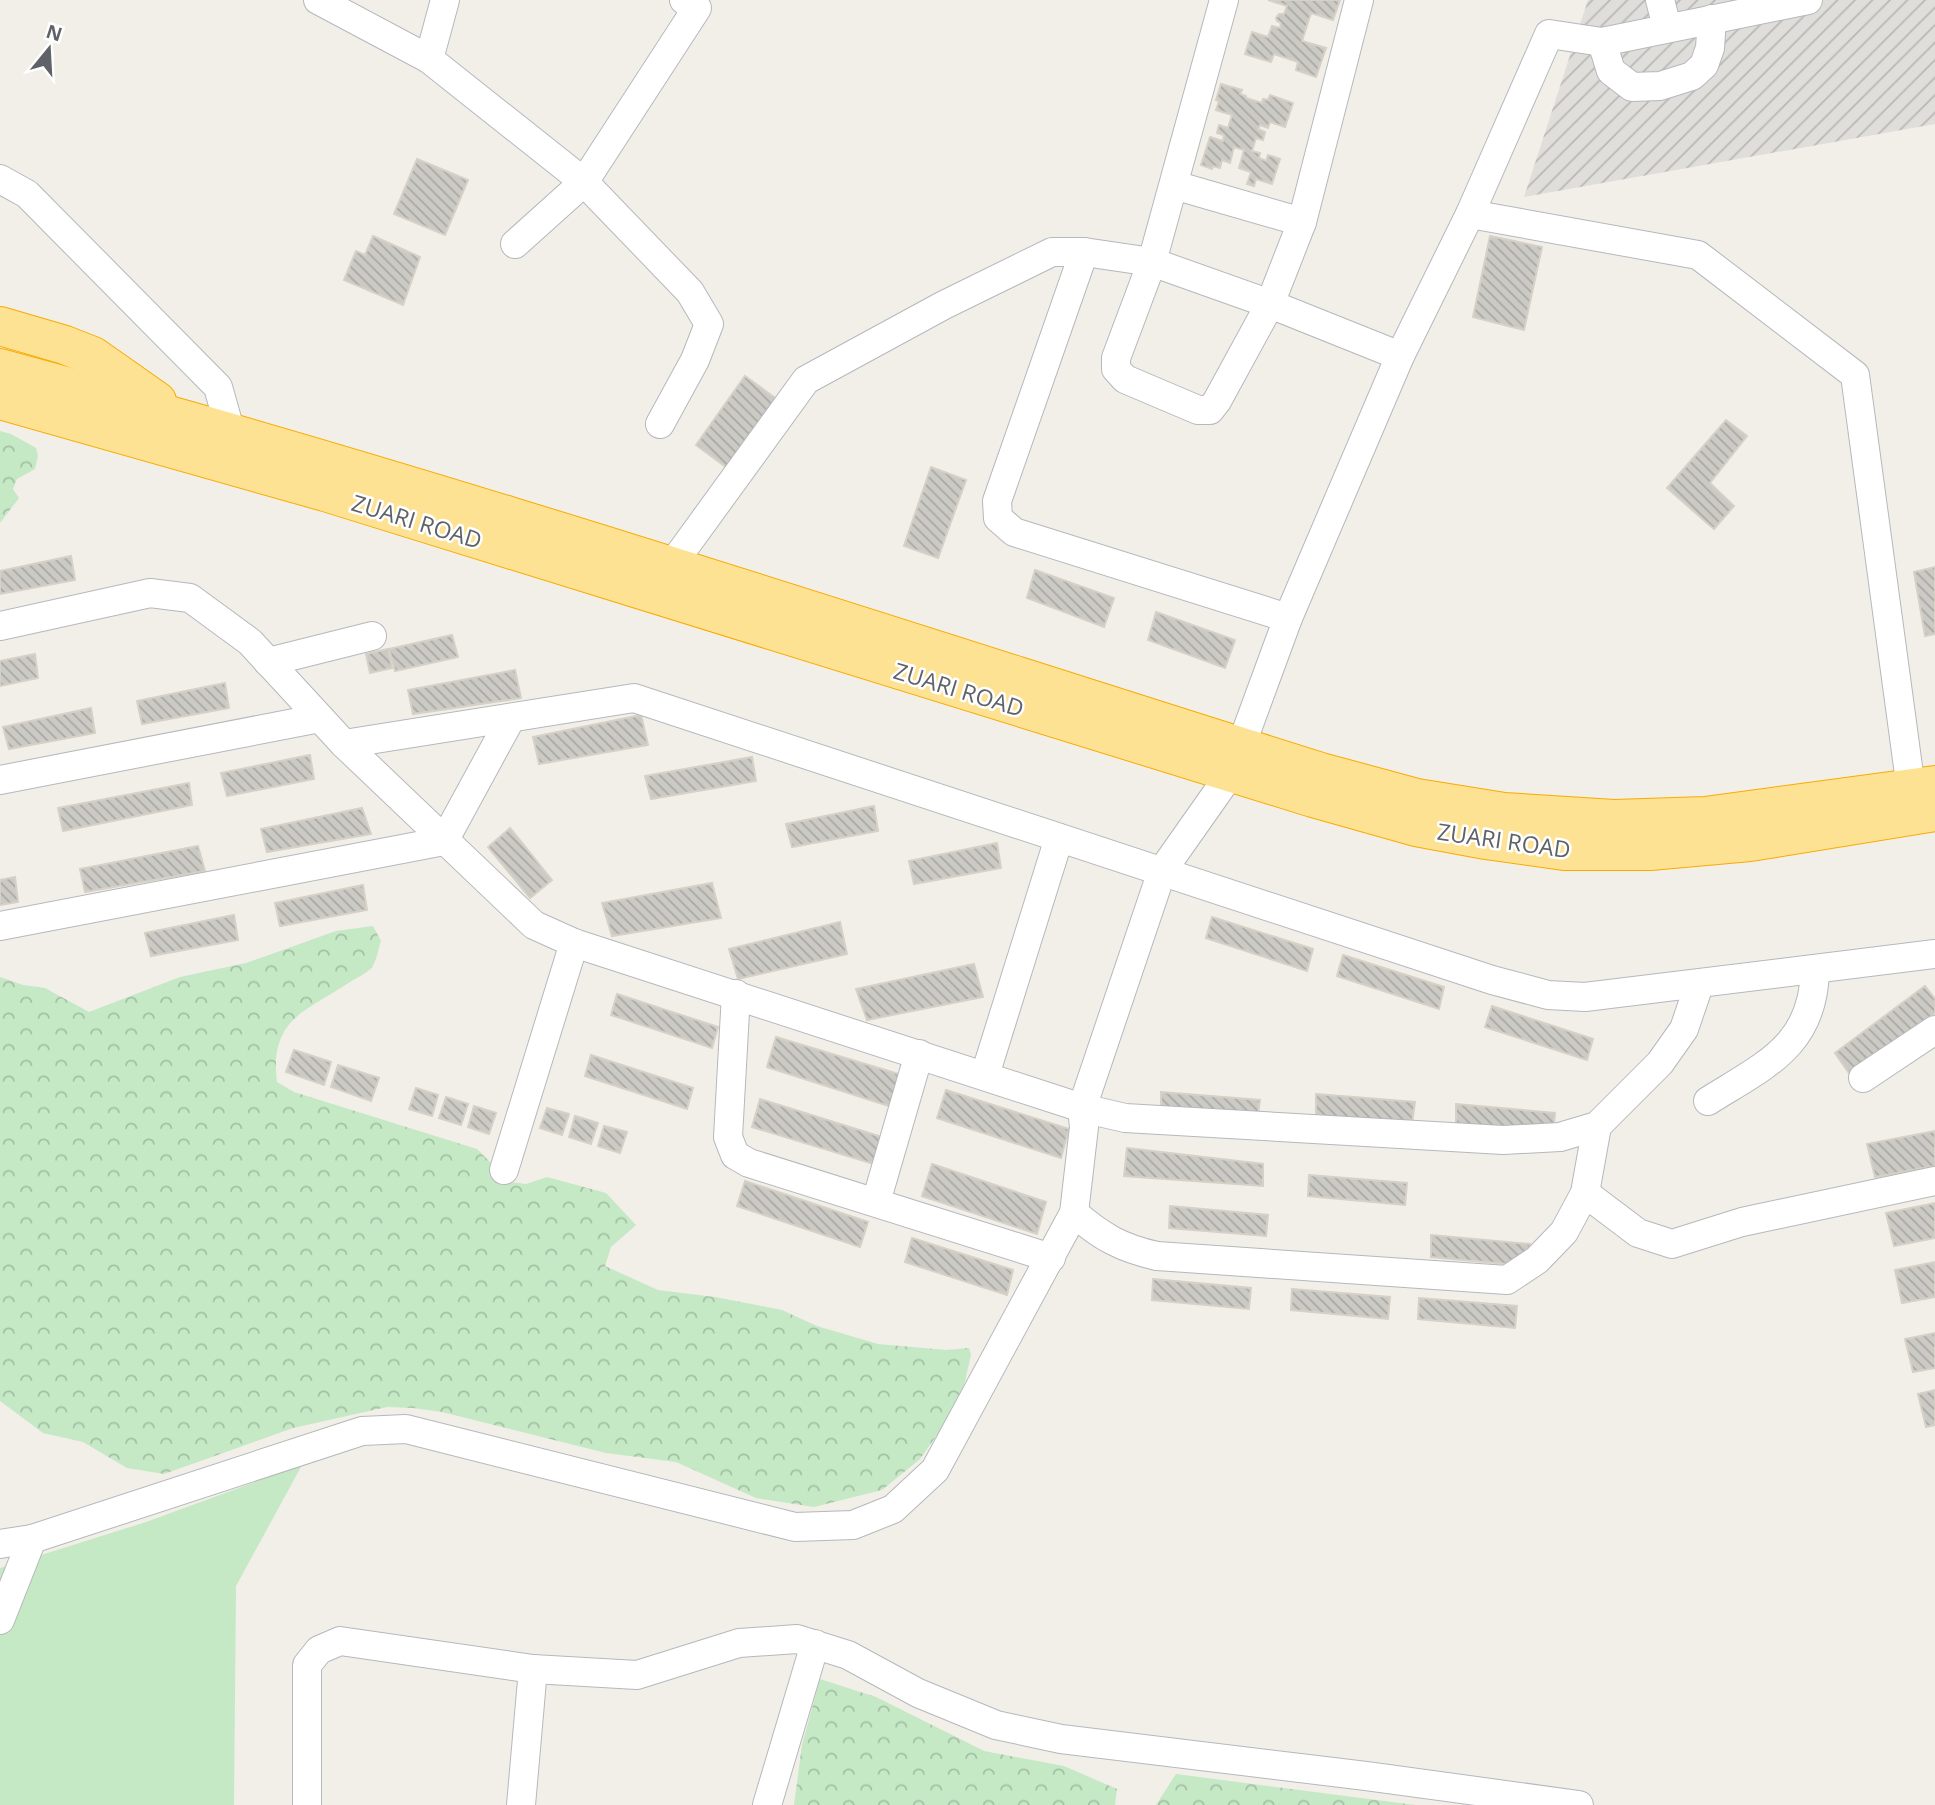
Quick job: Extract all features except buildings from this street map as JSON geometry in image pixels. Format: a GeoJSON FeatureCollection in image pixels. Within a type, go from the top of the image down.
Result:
{"type":"FeatureCollection","features":[{"type":"Feature","properties":{"kind":"highway"},"geometry":{"type":"LineString","coordinates":[[0,326],[93,356],[177,433],[150,454],[134,454],[0,419]]}},
{"type":"Feature","properties":{"kind":"highway","name":"ZUARI ROAD"},"geometry":{"type":"LineString","coordinates":[[0,368],[177,433],[1236,760]]}},
{"type":"Feature","properties":{"kind":"highway","name":"ZUARI ROAD"},"geometry":{"type":"LineString","coordinates":[[0,400],[177,433],[231,433],[671,566],[1236,760],[1416,827],[1486,841],[1564,851],[1650,851],[1750,842],[1927,795]]}},
{"type":"Feature","properties":{"kind":"street"},"geometry":{"type":"LineString","coordinates":[[318,0],[429,59],[584,182],[690,292],[709,324],[695,360],[660,424]]}},
{"type":"Feature","properties":{"kind":"street"},"geometry":{"type":"LineString","coordinates":[[429,59],[444,0]]}},
{"type":"Feature","properties":{"kind":"street"},"geometry":{"type":"LineString","coordinates":[[515,244],[584,182],[697,8],[684,0]]}},
{"type":"Feature","properties":{"kind":"street"},"geometry":{"type":"LineString","coordinates":[[1224,0],[1152,262],[1116,358],[1116,369],[1125,379],[1198,410],[1210,410],[1217,401],[1270,304],[1301,222],[1359,0]]}},
{"type":"Feature","properties":{"kind":"street"},"geometry":{"type":"LineString","coordinates":[[1660,0],[1667,27]]}},
{"type":"Feature","properties":{"kind":"street"},"geometry":{"type":"LineString","coordinates":[[0,1544],[32,1539],[362,1431],[407,1429],[794,1527],[853,1525],[893,1509],[935,1470],[1074,1213],[1084,1127],[1082,1108],[1162,871],[1236,760],[1288,618],[1399,356],[1470,214],[1549,34],[1602,42],[1808,0]]}},
{"type":"Feature","properties":{"kind":"street"},"geometry":{"type":"LineString","coordinates":[[1602,42],[1611,71],[1633,87],[1660,86],[1692,76],[1703,65],[1710,48],[1712,19]]}},
{"type":"Feature","properties":{"kind":"street"},"geometry":{"type":"LineString","coordinates":[[0,178],[27,194],[218,387],[231,433]]}},
{"type":"Feature","properties":{"kind":"street"},"geometry":{"type":"LineString","coordinates":[[1174,185],[1301,222]]}},
{"type":"Feature","properties":{"kind":"street"},"geometry":{"type":"LineString","coordinates":[[1470,214],[1698,255],[1855,375],[1927,795]]}},
{"type":"Feature","properties":{"kind":"street"},"geometry":{"type":"LineString","coordinates":[[671,566],[806,380],[944,305],[1052,252],[1084,252],[1152,262],[1270,304],[1399,356]]}},
{"type":"Feature","properties":{"kind":"street"},"geometry":{"type":"LineString","coordinates":[[1084,252],[997,501],[998,518],[1014,532],[1288,618]]}},
{"type":"Feature","properties":{"kind":"street"},"geometry":{"type":"LineString","coordinates":[[0,626],[150,593],[190,598],[250,642],[344,744],[534,925],[574,943],[1082,1108],[1125,1118],[1503,1140],[1560,1137],[1597,1126],[1660,1063],[1684,1029],[1699,985]]}},
{"type":"Feature","properties":{"kind":"street"},"geometry":{"type":"LineString","coordinates":[[268,662],[372,636]]}},
{"type":"Feature","properties":{"kind":"street"},"geometry":{"type":"LineString","coordinates":[[344,744],[634,698],[1492,981],[1548,995],[1585,997],[1699,985],[1935,954]]}},
{"type":"Feature","properties":{"kind":"street"},"geometry":{"type":"LineString","coordinates":[[0,780],[320,718]]}},
{"type":"Feature","properties":{"kind":"street"},"geometry":{"type":"LineString","coordinates":[[444,841],[511,718]]}},
{"type":"Feature","properties":{"kind":"street"},"geometry":{"type":"LineString","coordinates":[[985,1075],[1059,838]]}},
{"type":"Feature","properties":{"kind":"street"},"geometry":{"type":"LineString","coordinates":[[0,926],[444,841]]}},
{"type":"Feature","properties":{"kind":"street"},"geometry":{"type":"LineString","coordinates":[[504,1170],[574,943]]}},
{"type":"Feature","properties":{"kind":"street"},"geometry":{"type":"LineString","coordinates":[[1708,1101],[1781,1055],[1807,1018],[1815,986],[1815,969]]}},
{"type":"Feature","properties":{"kind":"street"},"geometry":{"type":"LineString","coordinates":[[736,994],[728,1138],[735,1155],[749,1163],[1051,1258]]}},
{"type":"Feature","properties":{"kind":"street"},"geometry":{"type":"LineString","coordinates":[[1863,1078],[1935,1030]]}},
{"type":"Feature","properties":{"kind":"street"},"geometry":{"type":"LineString","coordinates":[[876,1202],[919,1054]]}},
{"type":"Feature","properties":{"kind":"street"},"geometry":{"type":"LineString","coordinates":[[1074,1213],[1096,1232],[1129,1250],[1157,1256],[1507,1280],[1537,1260],[1564,1232],[1585,1194],[1597,1126]]}},
{"type":"Feature","properties":{"kind":"street"},"geometry":{"type":"LineString","coordinates":[[1585,1194],[1638,1233],[1672,1244],[1742,1222],[1935,1181]]}},
{"type":"Feature","properties":{"kind":"street"},"geometry":{"type":"LineString","coordinates":[[0,1619],[32,1539]]}},
{"type":"Feature","properties":{"kind":"street"},"geometry":{"type":"LineString","coordinates":[[307,1805],[307,1665],[318,1650],[340,1641],[533,1669],[637,1675],[739,1643],[797,1639],[848,1655],[918,1693],[996,1725],[1061,1739],[1579,1805]]}},
{"type":"Feature","properties":{"kind":"street"},"geometry":{"type":"LineString","coordinates":[[767,1805],[814,1644]]}},
{"type":"Feature","properties":{"kind":"street"},"geometry":{"type":"LineString","coordinates":[[521,1805],[533,1669]]}},
{"type":"Feature","properties":{"kind":"shaded area"},"geometry":{"type":"Polygon","coordinates":[[[1588,0],[1935,0],[1935,124],[1524,197],[1588,0]]]}},
{"type":"Feature","properties":{"kind":"green space"},"geometry":{"type":"Polygon","coordinates":[[[0,431],[36,448],[38,456],[35,469],[17,479],[13,489],[19,498],[0,523],[0,431]]]}},
{"type":"Feature","properties":{"kind":"green space"},"geometry":{"type":"Polygon","coordinates":[[[373,926],[381,941],[372,967],[294,1019],[279,1043],[277,1082],[294,1092],[477,1149],[492,1164],[503,1181],[526,1184],[547,1177],[606,1193],[636,1225],[611,1247],[605,1266],[658,1290],[715,1297],[782,1310],[817,1326],[878,1344],[946,1350],[969,1348],[971,1355],[964,1385],[941,1429],[920,1459],[882,1490],[814,1507],[756,1498],[676,1462],[606,1453],[442,1412],[387,1407],[293,1428],[164,1474],[127,1468],[83,1442],[43,1433],[0,1401],[0,977],[23,985],[45,988],[89,1012],[180,977],[246,963],[336,931],[373,926]]]}},
{"type":"Feature","properties":{"kind":"green space"},"geometry":{"type":"Polygon","coordinates":[[[302,1465],[236,1586],[234,1805],[0,1805],[0,1568],[146,1522],[302,1465]]]}},
{"type":"Feature","properties":{"kind":"green space"},"geometry":{"type":"Polygon","coordinates":[[[820,1679],[876,1697],[984,1751],[1064,1766],[1117,1789],[1115,1805],[794,1805],[802,1745],[820,1679]]]}},
{"type":"Feature","properties":{"kind":"green space"},"geometry":{"type":"Polygon","coordinates":[[[1176,1774],[1415,1805],[1156,1805],[1176,1774]]]}}]}
